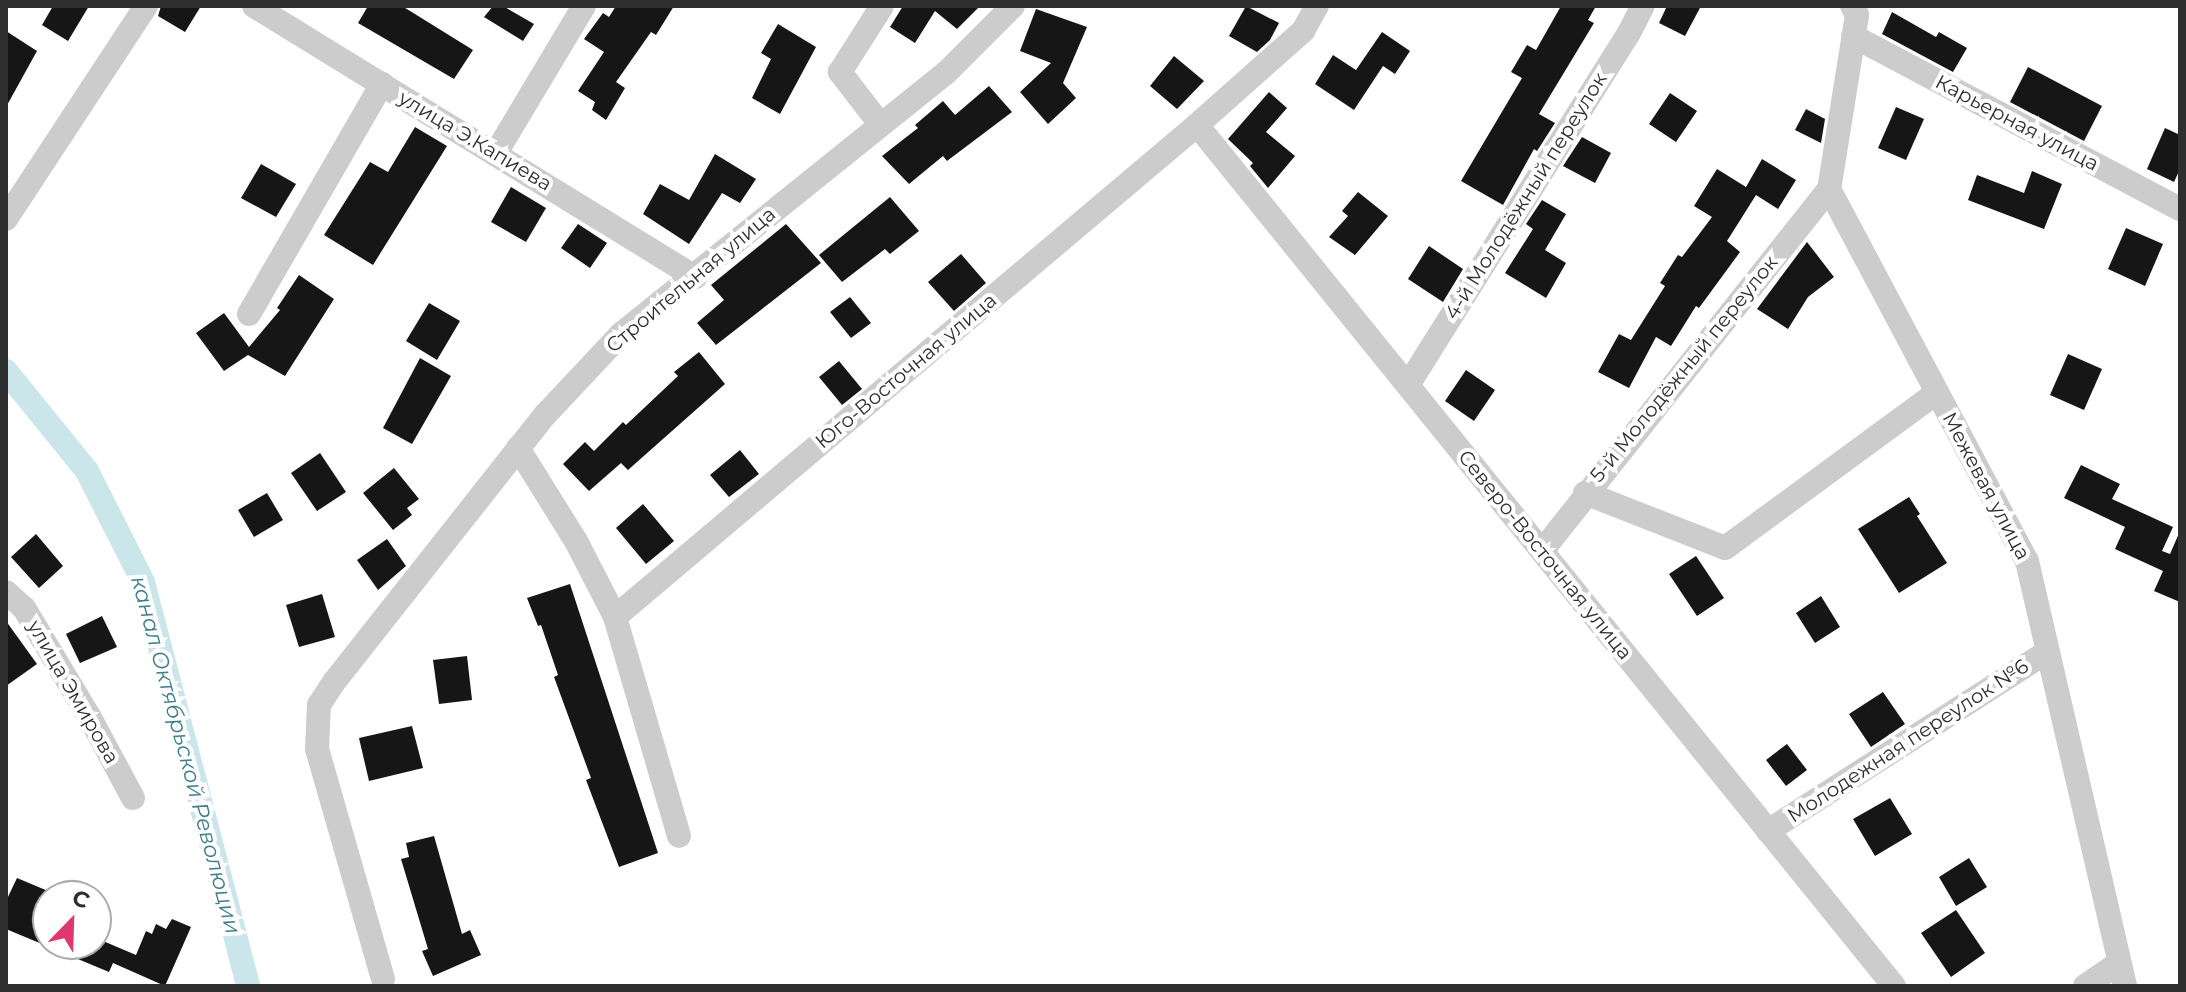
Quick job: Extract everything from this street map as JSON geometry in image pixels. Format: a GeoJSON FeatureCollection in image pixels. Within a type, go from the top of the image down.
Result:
{"type":"FeatureCollection","features":[{"type":"Feature","properties":{"kind":"street"},"geometry":{"type":"LineString","coordinates":[[6,219],[146,6]]}},
{"type":"Feature","properties":{"kind":"street"},"geometry":{"type":"LineString","coordinates":[[496,153],[584,6]]}},
{"type":"Feature","properties":{"kind":"street"},"geometry":{"type":"LineString","coordinates":[[880,124],[840,72],[882,6]]}},
{"type":"Feature","properties":{"kind":"street","name":"Строительная улица"},"geometry":{"type":"LineString","coordinates":[[383,979],[317,749],[319,705],[518,448],[621,334],[947,72],[1013,6]]}},
{"type":"Feature","properties":{"kind":"street","name":"Юго-Восточная улица"},"geometry":{"type":"LineString","coordinates":[[615,617],[1197,125],[1303,31],[1317,6]]}},
{"type":"Feature","properties":{"kind":"street","name":"4-й Молодёжный переулок"},"geometry":{"type":"LineString","coordinates":[[1408,385],[1643,6]]}},
{"type":"Feature","properties":{"kind":"street"},"geometry":{"type":"LineString","coordinates":[[1829,189],[1857,15],[1852,6]]}},
{"type":"Feature","properties":{"kind":"street","name":"улица Э.Капиева"},"geometry":{"type":"LineString","coordinates":[[265,9],[695,277]]}},
{"type":"Feature","properties":{"kind":"street","name":"Карьерная улица"},"geometry":{"type":"LineString","coordinates":[[1853,36],[2180,209]]}},
{"type":"Feature","properties":{"kind":"street"},"geometry":{"type":"LineString","coordinates":[[249,314],[382,84]]}},
{"type":"Feature","properties":{"kind":"street","name":"Северо-Восточная улица"},"geometry":{"type":"LineString","coordinates":[[1197,125],[1894,986]]}},
{"type":"Feature","properties":{"kind":"street","name":"Межевая улица"},"geometry":{"type":"LineString","coordinates":[[1829,189],[2027,561],[2122,974]]}},
{"type":"Feature","properties":{"kind":"street","name":"5-й Молодёжный переулок"},"geometry":{"type":"LineString","coordinates":[[1542,551],[1829,189]]}},
{"type":"Feature","properties":{"kind":"street"},"geometry":{"type":"LineString","coordinates":[[1585,493],[1725,548],[1937,392]]}},
{"type":"Feature","properties":{"kind":"street"},"geometry":{"type":"LineString","coordinates":[[518,448],[576,541],[615,617],[679,836]]}},
{"type":"Feature","properties":{"kind":"street","name":"улица Эмирова"},"geometry":{"type":"LineString","coordinates":[[6,592],[24,608],[133,798]]}},
{"type":"Feature","properties":{"kind":"street","name":"Молодежная переулок №6"},"geometry":{"type":"LineString","coordinates":[[1768,831],[2047,652]]}},
{"type":"Feature","properties":{"kind":"street"},"geometry":{"type":"LineString","coordinates":[[2085,986],[2122,974]]}},
{"type":"Feature","properties":{"kind":"building"},"geometry":{"type":"Polygon","coordinates":[[[53,6],[89,6],[68,41],[42,25],[53,6]]]}},
{"type":"Feature","properties":{"kind":"building"},"geometry":{"type":"Polygon","coordinates":[[[161,6],[201,6],[185,32],[158,16],[161,6]]]}},
{"type":"Feature","properties":{"kind":"building"},"geometry":{"type":"Polygon","coordinates":[[[368,6],[402,6],[473,50],[454,79],[358,23],[368,6]]]}},
{"type":"Feature","properties":{"kind":"building"},"geometry":{"type":"Polygon","coordinates":[[[493,6],[503,6],[534,24],[523,41],[484,17],[493,6]]]}},
{"type":"Feature","properties":{"kind":"building"},"geometry":{"type":"Polygon","coordinates":[[[616,6],[674,6],[656,35],[651,32],[616,82],[625,88],[606,120],[592,110],[595,102],[578,91],[604,52],[584,39],[603,13],[609,17],[616,6]]]}},
{"type":"Feature","properties":{"kind":"building"},"geometry":{"type":"Polygon","coordinates":[[[903,6],[980,6],[957,29],[935,11],[915,43],[890,27],[903,6]]]}},
{"type":"Feature","properties":{"kind":"building"},"geometry":{"type":"Polygon","coordinates":[[[1246,6],[1279,23],[1270,40],[1257,52],[1229,36],[1246,6]]]}},
{"type":"Feature","properties":{"kind":"building"},"geometry":{"type":"Polygon","coordinates":[[[1561,6],[1596,6],[1588,20],[1594,23],[1539,114],[1555,123],[1537,151],[1534,149],[1503,205],[1461,181],[1522,78],[1511,72],[1527,45],[1536,50],[1561,6]]]}},
{"type":"Feature","properties":{"kind":"building"},"geometry":{"type":"Polygon","coordinates":[[[1667,6],[1701,6],[1685,36],[1659,23],[1667,6]]]}},
{"type":"Feature","properties":{"kind":"building"},"geometry":{"type":"Polygon","coordinates":[[[1036,9],[1087,27],[1063,83],[1076,98],[1048,124],[1020,92],[1051,63],[1020,51],[1036,9]]]}},
{"type":"Feature","properties":{"kind":"building"},"geometry":{"type":"Polygon","coordinates":[[[1892,12],[1936,37],[1939,32],[1967,48],[1953,72],[1882,34],[1892,12]]]}},
{"type":"Feature","properties":{"kind":"building"},"geometry":{"type":"Polygon","coordinates":[[[778,24],[816,47],[780,114],[752,98],[771,59],[761,53],[778,24]]]}},
{"type":"Feature","properties":{"kind":"building"},"geometry":{"type":"Polygon","coordinates":[[[6,31],[37,51],[6,107],[6,31]]]}},
{"type":"Feature","properties":{"kind":"building"},"geometry":{"type":"Polygon","coordinates":[[[1382,32],[1410,51],[1395,74],[1383,66],[1354,110],[1315,84],[1333,55],[1356,70],[1382,32]]]}},
{"type":"Feature","properties":{"kind":"building"},"geometry":{"type":"Polygon","coordinates":[[[1174,56],[1204,81],[1177,109],[1150,86],[1174,56]]]}},
{"type":"Feature","properties":{"kind":"building"},"geometry":{"type":"Polygon","coordinates":[[[2028,67],[2102,106],[2084,141],[2010,102],[2028,67]]]}},
{"type":"Feature","properties":{"kind":"building"},"geometry":{"type":"Polygon","coordinates":[[[989,86],[1012,112],[947,161],[943,156],[909,184],[882,156],[918,128],[915,125],[943,101],[955,115],[989,86]]]}},
{"type":"Feature","properties":{"kind":"building"},"geometry":{"type":"Polygon","coordinates":[[[1269,92],[1287,108],[1266,132],[1295,156],[1268,188],[1250,166],[1253,163],[1228,139],[1269,92]]]}},
{"type":"Feature","properties":{"kind":"building"},"geometry":{"type":"Polygon","coordinates":[[[1670,93],[1697,111],[1676,142],[1649,124],[1670,93]]]}},
{"type":"Feature","properties":{"kind":"building"},"geometry":{"type":"Polygon","coordinates":[[[1896,107],[1924,119],[1906,160],[1878,148],[1896,107]]]}},
{"type":"Feature","properties":{"kind":"building"},"geometry":{"type":"Polygon","coordinates":[[[1806,109],[1825,119],[1821,143],[1795,130],[1806,109]]]}},
{"type":"Feature","properties":{"kind":"building"},"geometry":{"type":"Polygon","coordinates":[[[415,127],[447,146],[373,265],[324,235],[370,162],[388,172],[415,127]]]}},
{"type":"Feature","properties":{"kind":"building"},"geometry":{"type":"Polygon","coordinates":[[[2165,128],[2180,135],[2180,169],[2174,182],[2147,169],[2165,128]]]}},
{"type":"Feature","properties":{"kind":"building"},"geometry":{"type":"Polygon","coordinates":[[[1582,137],[1611,153],[1595,183],[1563,166],[1582,137]]]}},
{"type":"Feature","properties":{"kind":"building"},"geometry":{"type":"Polygon","coordinates":[[[715,154],[756,179],[740,203],[722,193],[689,244],[643,214],[660,184],[689,200],[715,154]]]}},
{"type":"Feature","properties":{"kind":"building"},"geometry":{"type":"Polygon","coordinates":[[[1762,159],[1796,180],[1778,209],[1756,195],[1727,241],[1740,252],[1699,308],[1696,306],[1671,346],[1656,337],[1629,388],[1598,372],[1619,334],[1631,340],[1665,286],[1660,283],[1678,255],[1682,257],[1712,217],[1694,206],[1717,169],[1746,187],[1762,159]]]}},
{"type":"Feature","properties":{"kind":"building"},"geometry":{"type":"Polygon","coordinates":[[[261,164],[296,184],[276,217],[241,198],[261,164]]]}},
{"type":"Feature","properties":{"kind":"building"},"geometry":{"type":"Polygon","coordinates":[[[2032,171],[2062,184],[2044,229],[1968,200],[1977,175],[2024,193],[2032,171]]]}},
{"type":"Feature","properties":{"kind":"building"},"geometry":{"type":"Polygon","coordinates":[[[511,187],[546,208],[526,242],[491,222],[511,187]]]}},
{"type":"Feature","properties":{"kind":"building"},"geometry":{"type":"Polygon","coordinates":[[[1358,192],[1388,216],[1355,255],[1329,237],[1348,216],[1342,211],[1358,192]]]}},
{"type":"Feature","properties":{"kind":"building"},"geometry":{"type":"Polygon","coordinates":[[[890,197],[919,231],[890,254],[885,249],[842,282],[819,255],[890,197]]]}},
{"type":"Feature","properties":{"kind":"building"},"geometry":{"type":"Polygon","coordinates":[[[1542,200],[1566,214],[1545,250],[1566,263],[1546,298],[1505,273],[1533,229],[1526,224],[1542,200]]]}},
{"type":"Feature","properties":{"kind":"building"},"geometry":{"type":"Polygon","coordinates":[[[578,224],[607,243],[590,268],[561,248],[578,224]]]}},
{"type":"Feature","properties":{"kind":"building"},"geometry":{"type":"Polygon","coordinates":[[[786,224],[821,263],[716,345],[697,323],[724,300],[711,285],[786,224]]]}},
{"type":"Feature","properties":{"kind":"building"},"geometry":{"type":"Polygon","coordinates":[[[2126,228],[2163,244],[2145,286],[2108,269],[2126,228]]]}},
{"type":"Feature","properties":{"kind":"building"},"geometry":{"type":"Polygon","coordinates":[[[1807,242],[1834,277],[1808,297],[1788,329],[1757,309],[1807,242]]]}},
{"type":"Feature","properties":{"kind":"building"},"geometry":{"type":"Polygon","coordinates":[[[1429,246],[1463,269],[1443,302],[1408,279],[1429,246]]]}},
{"type":"Feature","properties":{"kind":"building"},"geometry":{"type":"Polygon","coordinates":[[[961,254],[986,283],[954,311],[928,282],[961,254]]]}},
{"type":"Feature","properties":{"kind":"building"},"geometry":{"type":"Polygon","coordinates":[[[299,275],[334,299],[285,376],[248,355],[224,371],[196,333],[224,313],[249,347],[280,310],[277,308],[299,275]]]}},
{"type":"Feature","properties":{"kind":"building"},"geometry":{"type":"Polygon","coordinates":[[[850,297],[871,323],[851,338],[830,312],[850,297]]]}},
{"type":"Feature","properties":{"kind":"building"},"geometry":{"type":"Polygon","coordinates":[[[429,303],[460,321],[437,360],[406,341],[429,303]]]}},
{"type":"Feature","properties":{"kind":"building"},"geometry":{"type":"Polygon","coordinates":[[[699,352],[725,384],[628,470],[621,463],[589,491],[563,464],[585,442],[594,451],[623,422],[626,425],[678,376],[674,372],[699,352]]]}},
{"type":"Feature","properties":{"kind":"building"},"geometry":{"type":"Polygon","coordinates":[[[2068,354],[2102,369],[2084,410],[2050,395],[2068,354]]]}},
{"type":"Feature","properties":{"kind":"building"},"geometry":{"type":"Polygon","coordinates":[[[420,358],[451,376],[412,444],[383,428],[420,358]]]}},
{"type":"Feature","properties":{"kind":"building"},"geometry":{"type":"Polygon","coordinates":[[[839,361],[862,389],[842,405],[819,377],[839,361]]]}},
{"type":"Feature","properties":{"kind":"building"},"geometry":{"type":"Polygon","coordinates":[[[1466,370],[1495,390],[1474,421],[1445,401],[1466,370]]]}},
{"type":"Feature","properties":{"kind":"building"},"geometry":{"type":"Polygon","coordinates":[[[740,450],[759,474],[729,497],[710,475],[740,450]]]}},
{"type":"Feature","properties":{"kind":"building"},"geometry":{"type":"Polygon","coordinates":[[[320,453],[346,492],[317,511],[291,473],[320,453]]]}},
{"type":"Feature","properties":{"kind":"building"},"geometry":{"type":"Polygon","coordinates":[[[2081,465],[2120,484],[2112,499],[2173,527],[2162,551],[2170,554],[2180,531],[2180,602],[2154,591],[2163,571],[2115,549],[2125,527],[2064,498],[2081,465]]]}},
{"type":"Feature","properties":{"kind":"building"},"geometry":{"type":"Polygon","coordinates":[[[394,468],[419,499],[407,508],[412,515],[393,530],[363,493],[394,468]]]}},
{"type":"Feature","properties":{"kind":"building"},"geometry":{"type":"Polygon","coordinates":[[[267,493],[283,520],[254,537],[238,510],[267,493]]]}},
{"type":"Feature","properties":{"kind":"building"},"geometry":{"type":"Polygon","coordinates":[[[1909,497],[1920,514],[1917,516],[1947,563],[1899,593],[1858,529],[1909,497]]]}},
{"type":"Feature","properties":{"kind":"building"},"geometry":{"type":"Polygon","coordinates":[[[643,504],[674,541],[646,564],[616,528],[643,504]]]}},
{"type":"Feature","properties":{"kind":"building"},"geometry":{"type":"Polygon","coordinates":[[[36,534],[63,566],[39,588],[11,557],[36,534]]]}},
{"type":"Feature","properties":{"kind":"building"},"geometry":{"type":"Polygon","coordinates":[[[387,539],[406,566],[378,590],[357,560],[387,539]]]}},
{"type":"Feature","properties":{"kind":"building"},"geometry":{"type":"Polygon","coordinates":[[[1696,556],[1724,598],[1697,616],[1669,574],[1696,556]]]}},
{"type":"Feature","properties":{"kind":"building"},"geometry":{"type":"Polygon","coordinates":[[[570,584],[658,853],[619,867],[586,780],[591,778],[554,677],[558,675],[541,625],[538,626],[527,598],[570,584]]]}},
{"type":"Feature","properties":{"kind":"building"},"geometry":{"type":"Polygon","coordinates":[[[322,594],[335,637],[299,647],[286,605],[322,594]]]}},
{"type":"Feature","properties":{"kind":"building"},"geometry":{"type":"Polygon","coordinates":[[[1821,596],[1840,627],[1815,643],[1796,613],[1821,596]]]}},
{"type":"Feature","properties":{"kind":"building"},"geometry":{"type":"Polygon","coordinates":[[[102,616],[117,647],[80,663],[66,634],[102,616]]]}},
{"type":"Feature","properties":{"kind":"building"},"geometry":{"type":"Polygon","coordinates":[[[6,621],[37,664],[6,686],[6,621]]]}},
{"type":"Feature","properties":{"kind":"building"},"geometry":{"type":"Polygon","coordinates":[[[467,656],[472,700],[439,704],[433,660],[467,656]]]}},
{"type":"Feature","properties":{"kind":"building"},"geometry":{"type":"Polygon","coordinates":[[[1883,692],[1905,724],[1871,747],[1849,714],[1883,692]]]}},
{"type":"Feature","properties":{"kind":"building"},"geometry":{"type":"Polygon","coordinates":[[[412,726],[423,768],[369,781],[359,738],[412,726]]]}},
{"type":"Feature","properties":{"kind":"building"},"geometry":{"type":"Polygon","coordinates":[[[1787,744],[1807,770],[1786,786],[1766,760],[1787,744]]]}},
{"type":"Feature","properties":{"kind":"building"},"geometry":{"type":"Polygon","coordinates":[[[1890,798],[1912,834],[1875,856],[1853,819],[1890,798]]]}},
{"type":"Feature","properties":{"kind":"building"},"geometry":{"type":"Polygon","coordinates":[[[434,836],[462,934],[470,930],[481,955],[433,976],[422,951],[428,949],[401,859],[409,857],[406,843],[434,836]]]}},
{"type":"Feature","properties":{"kind":"building"},"geometry":{"type":"Polygon","coordinates":[[[1969,858],[1987,887],[1956,906],[1939,877],[1969,858]]]}},
{"type":"Feature","properties":{"kind":"building"},"geometry":{"type":"Polygon","coordinates":[[[17,878],[32,884],[32,940],[6,929],[6,901],[17,878]]]}},
{"type":"Feature","properties":{"kind":"building"},"geometry":{"type":"Polygon","coordinates":[[[1956,910],[1985,953],[1951,977],[1921,933],[1956,910]]]}},
{"type":"Feature","properties":{"kind":"building"},"geometry":{"type":"Polygon","coordinates":[[[172,919],[191,927],[165,986],[113,963],[109,972],[80,960],[112,960],[112,945],[136,955],[146,931],[152,934],[156,924],[166,929],[172,919]]]}},
{"type":"Feature","properties":{"kind":"waterway","name":"канал Октябрьской Революции"},"geometry":{"type":"LineString","coordinates":[[6,371],[87,471],[143,582],[248,986]]}}]}
